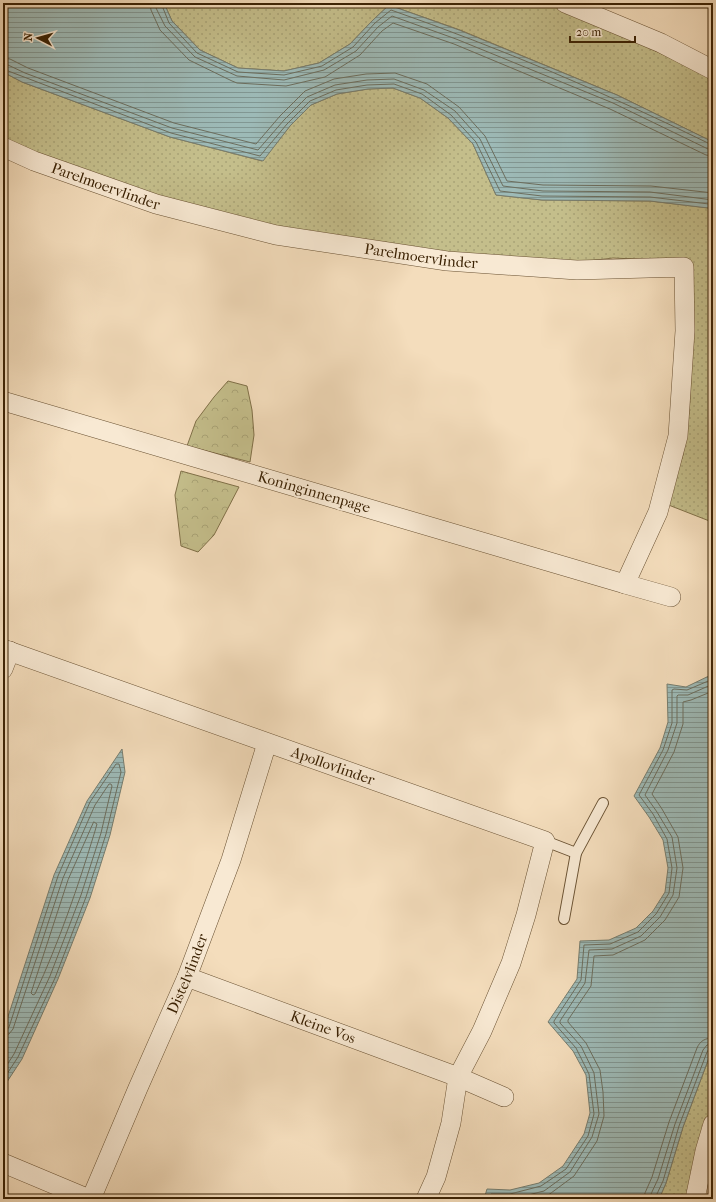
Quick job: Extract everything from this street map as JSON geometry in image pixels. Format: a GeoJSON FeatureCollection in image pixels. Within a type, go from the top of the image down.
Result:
{"type":"FeatureCollection","features":[{"type":"Feature","properties":{"kind":"street"},"geometry":{"type":"LineString","coordinates":[[565,3],[661,44],[713,70]]}},
{"type":"Feature","properties":{"kind":"street","name":"Parelmoervlinder"},"geometry":{"type":"LineString","coordinates":[[3,148],[34,161],[156,204],[276,235],[447,261],[577,270],[684,267],[685,331],[678,436],[658,512],[625,584]]}},
{"type":"Feature","properties":{"kind":"street","name":"Koninginnenpage"},"geometry":{"type":"LineString","coordinates":[[3,401],[670,597]]}},
{"type":"Feature","properties":{"kind":"street"},"geometry":{"type":"LineString","coordinates":[[3,669],[6,650]]}},
{"type":"Feature","properties":{"kind":"street","name":"Apollovlinder"},"geometry":{"type":"LineString","coordinates":[[6,650],[545,841]]}},
{"type":"Feature","properties":{"kind":"street","name":"Distelvlinder"},"geometry":{"type":"LineString","coordinates":[[90,1199],[187,977],[231,860],[267,743]]}},
{"type":"Feature","properties":{"kind":"street"},"geometry":{"type":"LineString","coordinates":[[426,1199],[436,1177],[451,1123],[458,1077],[482,1031],[512,962],[545,841]]}},
{"type":"Feature","properties":{"kind":"street","name":"Kleine Vos"},"geometry":{"type":"LineString","coordinates":[[187,977],[458,1077],[504,1097]]}},
{"type":"Feature","properties":{"kind":"street"},"geometry":{"type":"LineString","coordinates":[[695,1199],[705,1150],[713,1124]]}},
{"type":"Feature","properties":{"kind":"street"},"geometry":{"type":"LineString","coordinates":[[3,1163],[90,1199]]}},
{"type":"Feature","properties":{"kind":"lane"},"geometry":{"type":"LineString","coordinates":[[564,919],[576,853],[603,803]]}},
{"type":"Feature","properties":{"kind":"lane"},"geometry":{"type":"LineString","coordinates":[[545,841],[576,853]]}},
{"type":"Feature","properties":{"kind":"green space"},"geometry":{"type":"Polygon","coordinates":[[[164,3],[555,3],[685,65],[713,80],[713,142],[617,95],[460,30],[389,5],[350,44],[319,63],[284,71],[238,68],[200,50],[172,21],[164,3]]]}},
{"type":"Feature","properties":{"kind":"green space"},"geometry":{"type":"Polygon","coordinates":[[[3,72],[22,82],[170,137],[262,161],[290,126],[311,105],[337,94],[368,89],[393,88],[420,98],[448,118],[473,144],[496,195],[542,200],[650,201],[709,208],[713,211],[712,522],[666,504],[683,455],[689,412],[694,321],[691,287],[655,260],[613,258],[564,264],[491,261],[287,232],[149,197],[3,141],[3,72]]]}},
{"type":"Feature","properties":{"kind":"green space"},"geometry":{"type":"Polygon","coordinates":[[[228,381],[247,386],[252,410],[254,435],[250,462],[187,446],[196,421],[228,381]]]}},
{"type":"Feature","properties":{"kind":"green space"},"geometry":{"type":"Polygon","coordinates":[[[181,471],[239,487],[214,535],[198,552],[181,546],[175,495],[181,471]]]}},
{"type":"Feature","properties":{"kind":"green space"},"geometry":{"type":"Polygon","coordinates":[[[713,1047],[713,1108],[690,1199],[659,1199],[666,1183],[683,1127],[713,1047]]]}},
{"type":"Feature","properties":{"kind":"water"},"geometry":{"type":"Polygon","coordinates":[[[3,3],[164,3],[172,21],[200,50],[238,68],[284,71],[319,63],[350,44],[389,5],[459,30],[617,95],[713,142],[713,211],[708,208],[650,201],[542,200],[496,195],[473,144],[448,118],[420,98],[393,88],[368,89],[337,94],[311,105],[290,126],[263,161],[170,137],[22,82],[3,72],[3,3]]]}},
{"type":"Feature","properties":{"kind":"water"},"geometry":{"type":"Polygon","coordinates":[[[713,674],[713,1047],[683,1127],[666,1183],[659,1199],[484,1199],[487,1189],[510,1190],[539,1183],[563,1166],[584,1134],[590,1113],[586,1075],[573,1051],[548,1022],[577,979],[580,941],[609,940],[636,928],[653,911],[665,892],[668,868],[663,840],[634,796],[660,748],[668,722],[667,684],[686,687],[713,674]]]}},
{"type":"Feature","properties":{"kind":"water"},"geometry":{"type":"Polygon","coordinates":[[[122,749],[125,772],[110,835],[90,898],[58,979],[22,1059],[3,1088],[3,1032],[54,875],[87,801],[122,749]]]}}]}
